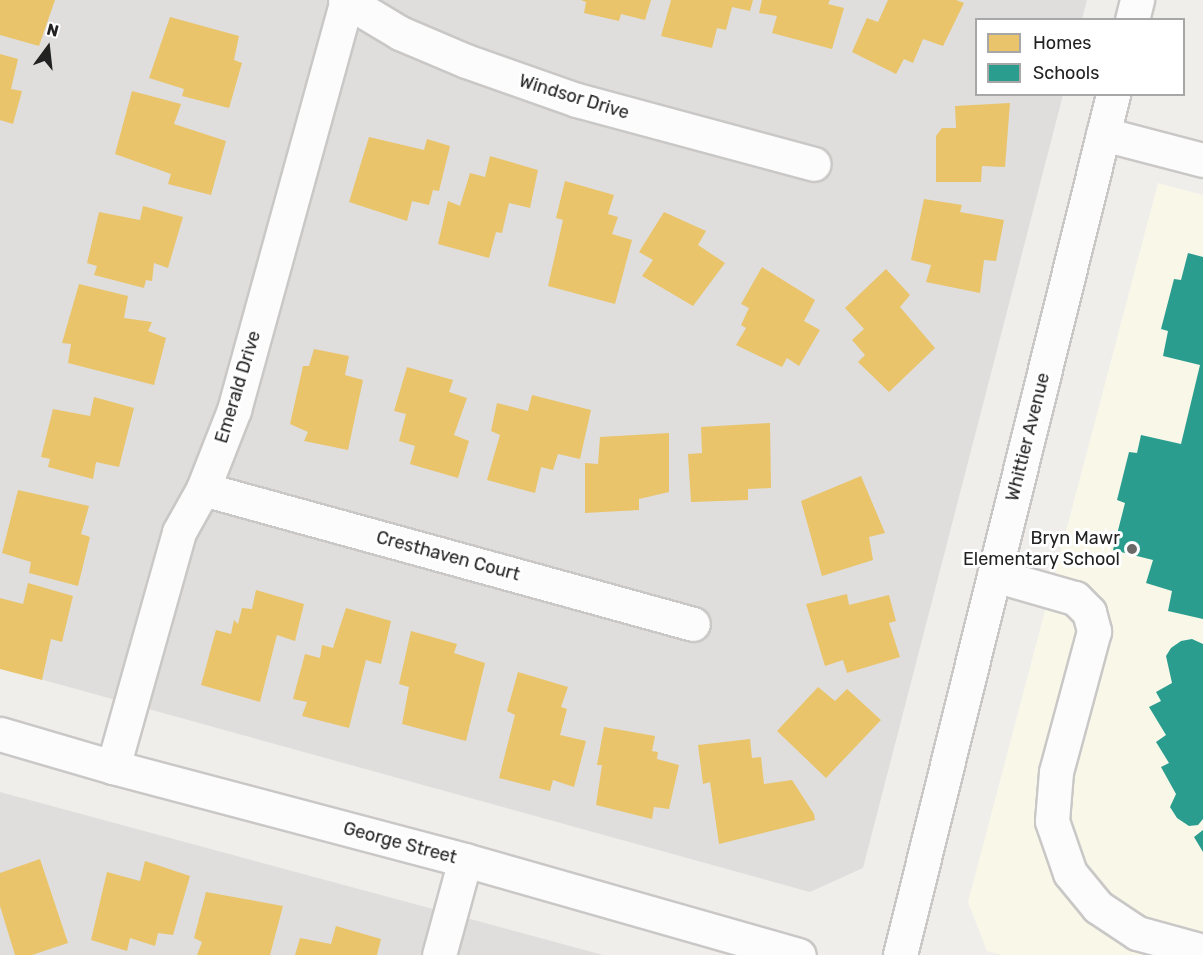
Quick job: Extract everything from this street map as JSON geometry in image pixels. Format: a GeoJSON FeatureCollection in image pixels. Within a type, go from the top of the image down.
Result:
{"type":"FeatureCollection","features":[{"type":"Feature","properties":{"kind":"street"},"geometry":{"type":"LineString","coordinates":[[1132,18],[1137,0]]}},
{"type":"Feature","properties":{"kind":"street","name":"Windsor Drive"},"geometry":{"type":"LineString","coordinates":[[346,1],[400,33],[466,61],[577,100],[814,164]]}},
{"type":"Feature","properties":{"kind":"street","name":"Emerald Drive"},"geometry":{"type":"LineString","coordinates":[[113,767],[179,532],[203,489],[234,410],[346,1]]}},
{"type":"Feature","properties":{"kind":"street","name":"Whittier Avenue"},"geometry":{"type":"LineString","coordinates":[[900,955],[1112,96]]}},
{"type":"Feature","properties":{"kind":"street"},"geometry":{"type":"LineString","coordinates":[[1103,134],[1203,160]]}},
{"type":"Feature","properties":{"kind":"street","name":"Cresthaven Court"},"geometry":{"type":"LineString","coordinates":[[203,489],[693,624]]}},
{"type":"Feature","properties":{"kind":"street"},"geometry":{"type":"LineString","coordinates":[[994,575],[1075,598],[1089,612],[1094,632],[1056,772],[1052,821],[1070,873],[1098,907],[1137,933],[1203,951]]}},
{"type":"Feature","properties":{"kind":"street","name":"George Street"},"geometry":{"type":"LineString","coordinates":[[0,734],[113,767],[465,860],[799,955]]}},
{"type":"Feature","properties":{"kind":"street"},"geometry":{"type":"LineString","coordinates":[[439,955],[465,860]]}},
{"type":"Feature","properties":{"kind":"shaded area"},"geometry":{"type":"Polygon","coordinates":[[[0,0],[1087,0],[1082,18],[975,18],[975,96],[1063,96],[863,868],[810,892],[0,668],[0,0]]]}},
{"type":"Feature","properties":{"kind":"shaded area","name":"Bryn Mawr Elementary School"},"geometry":{"type":"Polygon","coordinates":[[[1158,183],[1203,195],[1203,955],[1002,955],[987,951],[968,902],[1158,183]]]}},
{"type":"Feature","properties":{"kind":"shaded area"},"geometry":{"type":"Polygon","coordinates":[[[0,792],[603,955],[0,955],[0,792]]]}},
{"type":"Feature","properties":{"kind":"building: Homes"},"geometry":{"type":"Polygon","coordinates":[[[0,0],[55,0],[39,46],[0,35],[0,0]]]}},
{"type":"Feature","properties":{"kind":"building: Homes"},"geometry":{"type":"Polygon","coordinates":[[[581,0],[651,0],[645,20],[621,14],[619,21],[584,13],[586,2],[581,0]]]}},
{"type":"Feature","properties":{"kind":"building: Homes"},"geometry":{"type":"Polygon","coordinates":[[[671,0],[753,0],[750,11],[732,7],[726,30],[717,28],[712,48],[661,36],[671,0]]]}},
{"type":"Feature","properties":{"kind":"building: Homes"},"geometry":{"type":"Polygon","coordinates":[[[762,0],[830,0],[828,4],[844,8],[832,49],[772,33],[777,16],[759,13],[762,0]]]}},
{"type":"Feature","properties":{"kind":"building: Homes"},"geometry":{"type":"Polygon","coordinates":[[[888,0],[956,0],[964,3],[943,46],[923,39],[913,63],[904,59],[896,74],[852,52],[867,18],[878,22],[888,0]]]}},
{"type":"Feature","properties":{"kind":"building: Homes"},"geometry":{"type":"Polygon","coordinates":[[[170,17],[239,36],[234,60],[242,63],[229,108],[182,96],[184,89],[149,78],[170,17]]]}},
{"type":"Feature","properties":{"kind":"building: Homes"},"geometry":{"type":"Polygon","coordinates":[[[0,54],[18,59],[11,89],[22,91],[13,124],[0,120],[0,54]]]}},
{"type":"Feature","properties":{"kind":"building: Homes"},"geometry":{"type":"Polygon","coordinates":[[[132,91],[181,104],[174,124],[226,141],[211,195],[168,184],[171,174],[115,154],[132,91]]]}},
{"type":"Feature","properties":{"kind":"building: Homes"},"geometry":{"type":"Polygon","coordinates":[[[1010,103],[1005,167],[982,166],[981,182],[936,182],[936,136],[942,128],[956,128],[955,106],[1010,103]]]}},
{"type":"Feature","properties":{"kind":"building: Homes"},"geometry":{"type":"Polygon","coordinates":[[[369,137],[424,150],[427,139],[450,146],[439,191],[433,190],[429,205],[412,201],[407,221],[349,202],[369,137]]]}},
{"type":"Feature","properties":{"kind":"building: Homes"},"geometry":{"type":"Polygon","coordinates":[[[490,156],[538,170],[530,208],[509,203],[502,233],[496,232],[489,258],[438,244],[448,201],[460,206],[470,173],[485,177],[490,156]]]}},
{"type":"Feature","properties":{"kind":"building: Homes"},"geometry":{"type":"Polygon","coordinates":[[[565,181],[614,195],[608,214],[618,217],[612,234],[632,240],[615,304],[548,286],[563,220],[556,218],[565,181]]]}},
{"type":"Feature","properties":{"kind":"building: Homes"},"geometry":{"type":"Polygon","coordinates":[[[924,199],[962,205],[960,212],[1004,220],[996,261],[984,260],[980,293],[926,282],[931,265],[911,260],[924,199]]]}},
{"type":"Feature","properties":{"kind":"building: Homes"},"geometry":{"type":"Polygon","coordinates":[[[143,206],[183,217],[168,268],[154,263],[152,281],[146,280],[144,288],[94,275],[97,266],[87,263],[99,212],[140,220],[143,206]]]}},
{"type":"Feature","properties":{"kind":"building: Homes"},"geometry":{"type":"Polygon","coordinates":[[[664,212],[706,231],[698,245],[725,263],[693,306],[642,276],[653,260],[639,252],[664,212]]]}},
{"type":"Feature","properties":{"kind":"building: Homes"},"geometry":{"type":"Polygon","coordinates":[[[762,267],[815,300],[804,321],[820,330],[799,366],[787,358],[782,367],[736,345],[746,328],[741,325],[749,308],[741,304],[762,267]]]}},
{"type":"Feature","properties":{"kind":"building: Homes"},"geometry":{"type":"Polygon","coordinates":[[[886,269],[910,295],[900,307],[935,348],[889,392],[858,362],[865,355],[852,340],[864,329],[845,308],[886,269]]]}},
{"type":"Feature","properties":{"kind":"building: Homes"},"geometry":{"type":"Polygon","coordinates":[[[79,284],[128,296],[124,318],[152,322],[148,331],[166,338],[154,385],[68,363],[71,344],[62,343],[79,284]]]}},
{"type":"Feature","properties":{"kind":"building: Homes"},"geometry":{"type":"Polygon","coordinates":[[[314,349],[349,356],[345,375],[363,380],[348,450],[304,441],[308,432],[290,424],[303,366],[309,366],[314,349]]]}},
{"type":"Feature","properties":{"kind":"building: Homes"},"geometry":{"type":"Polygon","coordinates":[[[407,367],[453,380],[449,392],[467,398],[454,435],[469,441],[458,478],[410,464],[415,446],[399,441],[406,414],[394,411],[407,367]]]}},
{"type":"Feature","properties":{"kind":"building: Homes"},"geometry":{"type":"Polygon","coordinates":[[[532,395],[591,410],[580,459],[558,454],[553,470],[541,467],[535,493],[487,480],[500,435],[491,431],[497,403],[528,411],[532,395]]]}},
{"type":"Feature","properties":{"kind":"building: Homes"},"geometry":{"type":"Polygon","coordinates":[[[94,397],[134,408],[119,467],[96,462],[93,479],[48,467],[50,459],[41,457],[53,409],[90,416],[94,397]]]}},
{"type":"Feature","properties":{"kind":"building: Homes"},"geometry":{"type":"Polygon","coordinates":[[[770,423],[771,488],[748,489],[748,500],[691,502],[688,454],[702,453],[701,427],[770,423]]]}},
{"type":"Feature","properties":{"kind":"building: Homes"},"geometry":{"type":"Polygon","coordinates":[[[669,433],[669,492],[639,499],[639,510],[585,513],[585,463],[598,464],[600,437],[669,433]]]}},
{"type":"Feature","properties":{"kind":"building: Homes"},"geometry":{"type":"Polygon","coordinates":[[[861,476],[885,533],[869,537],[873,560],[822,576],[801,501],[861,476]]]}},
{"type":"Feature","properties":{"kind":"building: Homes"},"geometry":{"type":"Polygon","coordinates":[[[18,490],[89,506],[81,534],[90,537],[78,586],[29,573],[31,562],[2,553],[18,490]]]}},
{"type":"Feature","properties":{"kind":"building: Homes"},"geometry":{"type":"Polygon","coordinates":[[[28,583],[73,596],[62,642],[51,639],[42,680],[0,669],[0,598],[23,604],[28,583]]]}},
{"type":"Feature","properties":{"kind":"building: Homes"},"geometry":{"type":"Polygon","coordinates":[[[256,590],[304,604],[295,641],[277,635],[260,702],[201,685],[216,630],[231,634],[234,620],[238,624],[242,608],[252,609],[256,590]]]}},
{"type":"Feature","properties":{"kind":"building: Homes"},"geometry":{"type":"Polygon","coordinates":[[[847,594],[849,605],[889,595],[896,621],[889,623],[900,657],[847,673],[843,660],[825,666],[806,604],[847,594]]]}},
{"type":"Feature","properties":{"kind":"building: Homes"},"geometry":{"type":"Polygon","coordinates":[[[346,608],[391,621],[381,664],[366,660],[349,728],[302,716],[307,702],[293,699],[305,654],[320,658],[322,645],[333,648],[346,608]]]}},
{"type":"Feature","properties":{"kind":"building: Homes"},"geometry":{"type":"Polygon","coordinates":[[[411,631],[457,644],[454,653],[485,663],[466,741],[402,724],[409,687],[399,684],[411,631]]]}},
{"type":"Feature","properties":{"kind":"building: Homes"},"geometry":{"type":"Polygon","coordinates":[[[518,672],[568,687],[561,707],[567,709],[560,735],[586,741],[574,787],[553,780],[550,791],[499,778],[515,715],[507,711],[518,672]]]}},
{"type":"Feature","properties":{"kind":"building: Homes"},"geometry":{"type":"Polygon","coordinates":[[[818,687],[835,701],[847,689],[881,720],[826,778],[777,731],[818,687]]]}},
{"type":"Feature","properties":{"kind":"building: Homes"},"geometry":{"type":"Polygon","coordinates":[[[604,727],[655,736],[652,751],[658,752],[657,759],[679,765],[669,809],[654,807],[652,819],[596,805],[602,765],[597,765],[604,727]]]}},
{"type":"Feature","properties":{"kind":"building: Homes"},"geometry":{"type":"Polygon","coordinates":[[[750,739],[752,758],[761,757],[764,784],[792,780],[814,814],[815,820],[719,844],[710,782],[703,784],[698,745],[750,739]]]}},
{"type":"Feature","properties":{"kind":"building: Homes"},"geometry":{"type":"Polygon","coordinates":[[[40,859],[68,943],[32,955],[15,955],[0,906],[0,873],[40,859]]]}},
{"type":"Feature","properties":{"kind":"building: Homes"},"geometry":{"type":"Polygon","coordinates":[[[145,861],[190,876],[173,935],[158,933],[155,946],[130,938],[127,951],[91,940],[107,872],[140,881],[145,861]]]}},
{"type":"Feature","properties":{"kind":"building: Homes"},"geometry":{"type":"Polygon","coordinates":[[[206,892],[283,906],[270,955],[197,955],[202,942],[194,938],[206,892]]]}},
{"type":"Feature","properties":{"kind":"building: Homes"},"geometry":{"type":"Polygon","coordinates":[[[336,926],[381,939],[377,955],[295,955],[300,938],[331,944],[336,926]]]}},
{"type":"Feature","properties":{"kind":"building: Schools"},"geometry":{"type":"Polygon","coordinates":[[[1188,253],[1203,257],[1203,619],[1168,611],[1172,591],[1146,583],[1153,560],[1113,550],[1125,503],[1117,500],[1129,452],[1137,453],[1141,435],[1181,444],[1200,365],[1163,356],[1168,331],[1161,329],[1174,279],[1181,280],[1188,253]]]}},
{"type":"Feature","properties":{"kind":"building: Schools"},"geometry":{"type":"Polygon","coordinates":[[[1192,639],[1203,644],[1203,819],[1198,825],[1189,826],[1177,818],[1170,807],[1176,794],[1161,767],[1169,763],[1156,742],[1166,735],[1149,707],[1161,701],[1156,692],[1172,683],[1166,656],[1171,648],[1181,641],[1192,639]]]}},
{"type":"Feature","properties":{"kind":"building: Schools"},"geometry":{"type":"Polygon","coordinates":[[[1203,830],[1203,852],[1194,837],[1203,830]]]}},
{"type":"Feature","properties":{"kind":"place","name":"Bryn Mawr Elementary School"},"geometry":{"type":"Point","coordinates":[1132,549]}}]}
